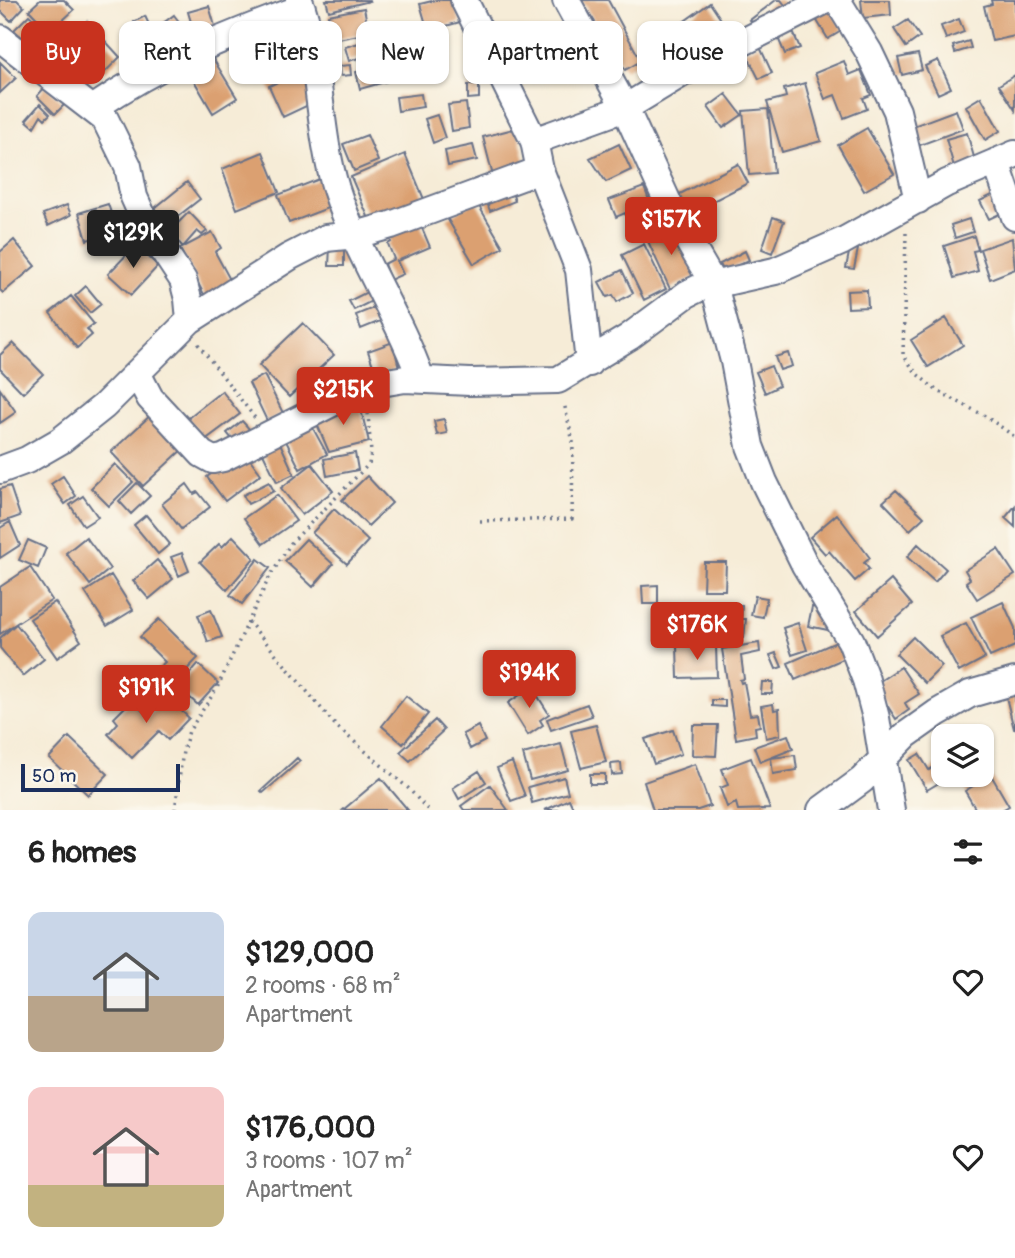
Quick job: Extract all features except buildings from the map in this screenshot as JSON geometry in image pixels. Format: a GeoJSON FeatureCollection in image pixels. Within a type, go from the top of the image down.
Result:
{"type":"FeatureCollection","features":[{"type":"Feature","properties":{"kind":"street"},"geometry":{"type":"LineString","coordinates":[[464,0],[534,141],[540,170],[579,270],[589,363]]}},
{"type":"Feature","properties":{"kind":"street"},"geometry":{"type":"LineString","coordinates":[[566,0],[625,108],[655,179],[714,285],[734,360],[755,458],[805,565],[851,641],[876,718],[891,810]]}},
{"type":"Feature","properties":{"kind":"street"},"geometry":{"type":"LineString","coordinates":[[534,141],[625,108],[687,71],[826,0]]}},
{"type":"Feature","properties":{"kind":"street"},"geometry":{"type":"LineString","coordinates":[[836,0],[869,51],[897,111],[911,203]]}},
{"type":"Feature","properties":{"kind":"street"},"geometry":{"type":"LineString","coordinates":[[94,108],[131,82],[204,44],[301,4],[315,56],[327,157],[337,193],[421,379]]}},
{"type":"Feature","properties":{"kind":"street"},"geometry":{"type":"LineString","coordinates":[[0,38],[57,85],[94,108],[105,119],[128,166],[134,197],[146,224],[183,280],[188,299],[186,324]]}},
{"type":"Feature","properties":{"kind":"street"},"geometry":{"type":"LineString","coordinates":[[137,373],[150,398],[202,454],[213,460],[223,458],[366,388],[405,379],[470,382],[558,380],[589,363],[687,294],[775,271],[843,241],[911,203],[1005,158],[1015,217]]}},
{"type":"Feature","properties":{"kind":"street"},"geometry":{"type":"LineString","coordinates":[[0,470],[27,460],[60,441],[104,406],[186,324],[289,257],[326,238],[356,235],[446,207],[540,170]]}},
{"type":"Feature","properties":{"kind":"street"},"geometry":{"type":"LineString","coordinates":[[821,810],[881,761],[906,735],[970,694],[1015,681]]}},
{"type":"Feature","properties":{"kind":"street"},"geometry":{"type":"LineString","coordinates":[[876,718],[906,735]]}},
{"type":"Feature","properties":{"kind":"path"},"geometry":{"type":"LineString","coordinates":[[911,203],[906,243],[903,355],[917,374],[936,390],[997,422],[1015,437]]}},
{"type":"Feature","properties":{"kind":"path"},"geometry":{"type":"LineString","coordinates":[[186,324],[255,417],[250,444]]}},
{"type":"Feature","properties":{"kind":"path"},"geometry":{"type":"LineString","coordinates":[[480,522],[572,519],[572,442],[558,380]]}},
{"type":"Feature","properties":{"kind":"path"},"geometry":{"type":"LineString","coordinates":[[175,810],[183,751],[189,731],[217,688],[269,578],[291,543],[369,464],[371,453],[366,388]]}},
{"type":"Feature","properties":{"kind":"path"},"geometry":{"type":"LineString","coordinates":[[248,621],[337,726],[408,788],[428,810]]}}]}
